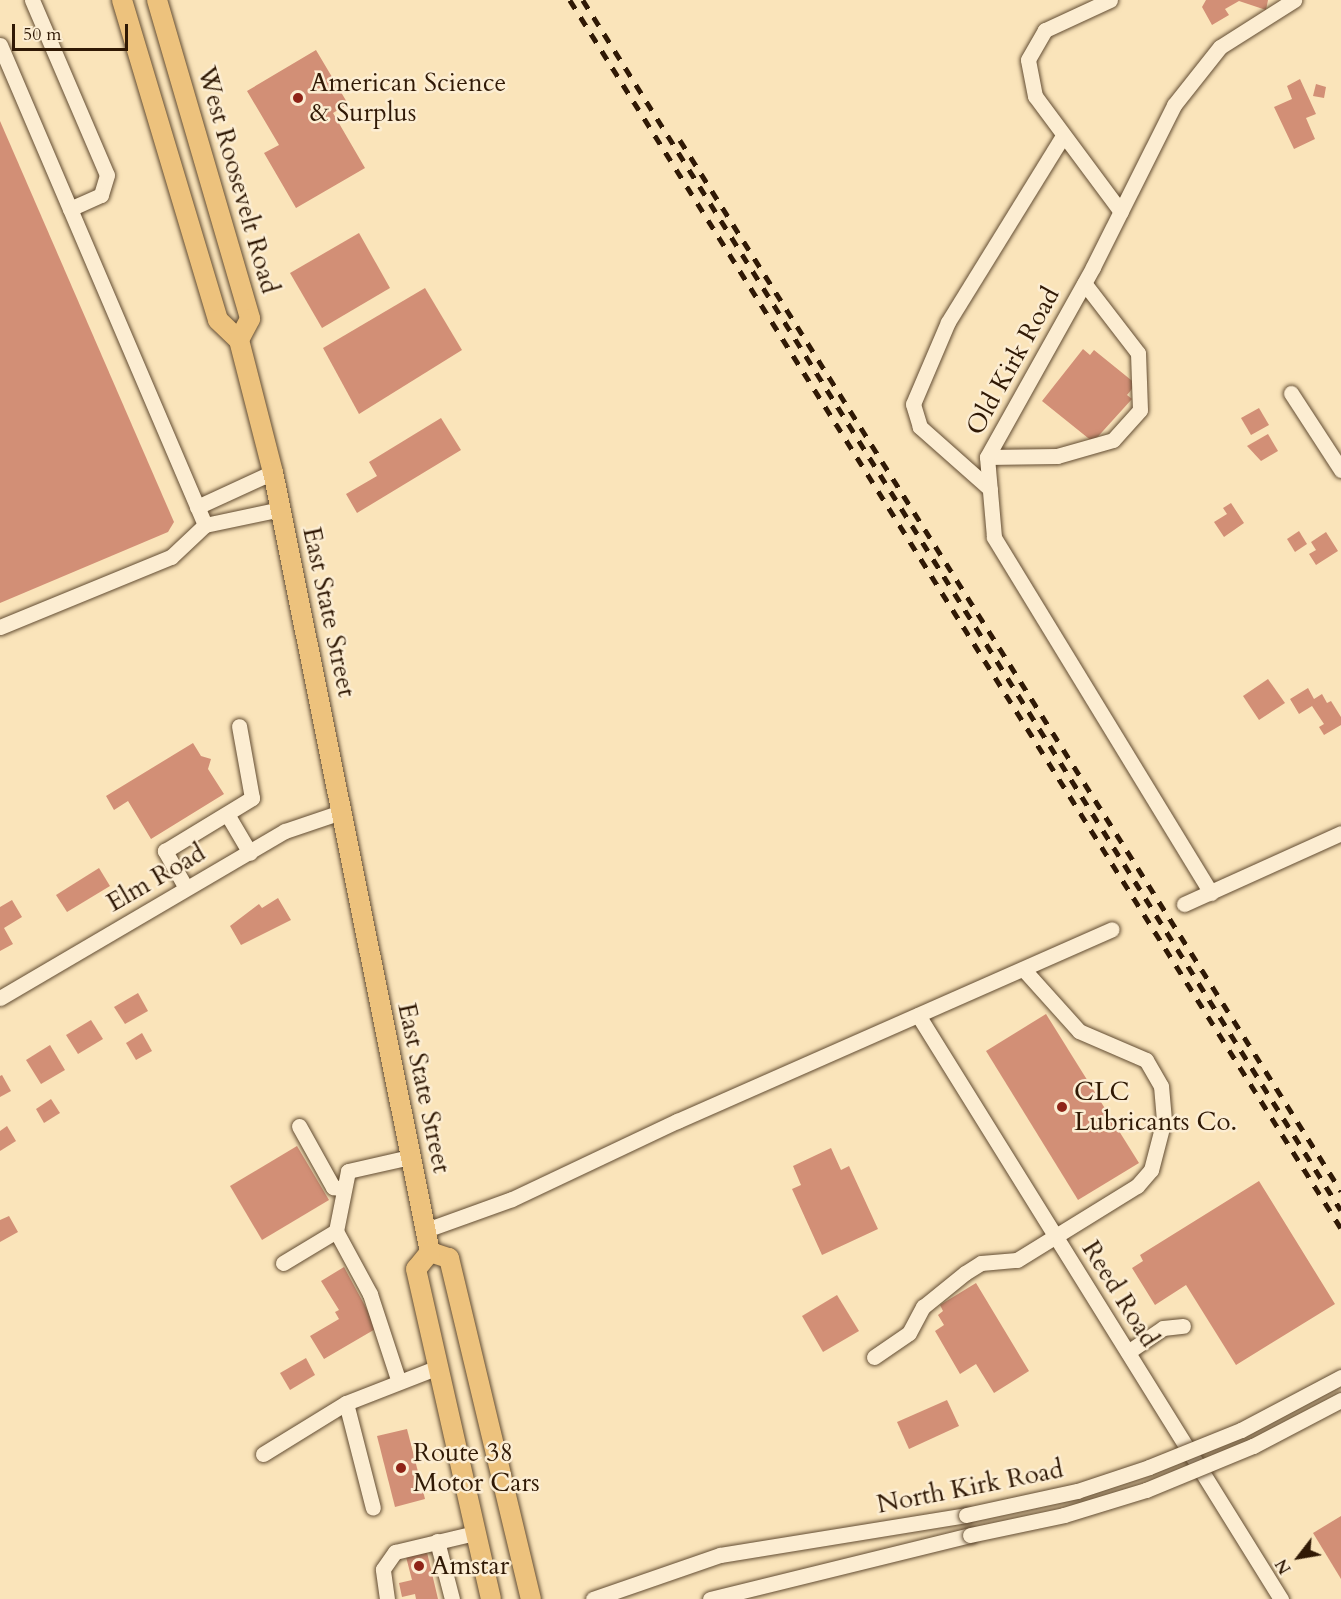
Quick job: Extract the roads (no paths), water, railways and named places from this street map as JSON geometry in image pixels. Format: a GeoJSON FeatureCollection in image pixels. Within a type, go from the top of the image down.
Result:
{"type":"FeatureCollection","features":[{"type":"Feature","properties":{"kind":"main road","name":"East State Street"},"geometry":{"type":"LineString","coordinates":[[122,0],[218,320],[238,339],[273,472],[430,1252]]}},
{"type":"Feature","properties":{"kind":"main road","name":"West Roosevelt Road"},"geometry":{"type":"LineString","coordinates":[[157,0],[250,319],[238,339]]}},
{"type":"Feature","properties":{"kind":"main road"},"geometry":{"type":"LineString","coordinates":[[491,1599],[436,1368],[416,1269],[430,1252],[449,1258],[531,1599]]}},
{"type":"Feature","properties":{"kind":"street"},"geometry":{"type":"LineString","coordinates":[[32,0],[107,175],[101,195],[70,208]]}},
{"type":"Feature","properties":{"kind":"street"},"geometry":{"type":"LineString","coordinates":[[1110,0],[1045,30],[1028,60],[1035,96],[1121,212]]}},
{"type":"Feature","properties":{"kind":"street","name":"Old Kirk Road"},"geometry":{"type":"LineString","coordinates":[[1211,893],[994,537],[987,457],[1084,283],[1174,105],[1220,47],[1293,0]]}},
{"type":"Feature","properties":{"kind":"street"},"geometry":{"type":"LineString","coordinates":[[0,45],[205,525]]}},
{"type":"Feature","properties":{"kind":"street"},"geometry":{"type":"LineString","coordinates":[[990,489],[920,428],[913,404],[948,322],[1063,136]]}},
{"type":"Feature","properties":{"kind":"street"},"geometry":{"type":"LineString","coordinates":[[987,457],[1057,456],[1113,440],[1140,410],[1138,354],[1084,283]]}},
{"type":"Feature","properties":{"kind":"street"},"geometry":{"type":"LineString","coordinates":[[1291,393],[1341,470]]}},
{"type":"Feature","properties":{"kind":"street"},"geometry":{"type":"LineString","coordinates":[[197,507],[273,472]]}},
{"type":"Feature","properties":{"kind":"street"},"geometry":{"type":"LineString","coordinates":[[0,627],[171,557],[205,525],[281,509]]}},
{"type":"Feature","properties":{"kind":"street"},"geometry":{"type":"LineString","coordinates":[[186,888],[165,851],[252,798],[239,726]]}},
{"type":"Feature","properties":{"kind":"street","name":"Elm Road"},"geometry":{"type":"LineString","coordinates":[[0,998],[186,888],[309,819],[341,812]]}},
{"type":"Feature","properties":{"kind":"street"},"geometry":{"type":"LineString","coordinates":[[227,814],[250,852]]}},
{"type":"Feature","properties":{"kind":"street"},"geometry":{"type":"LineString","coordinates":[[1184,904],[1341,833]]}},
{"type":"Feature","properties":{"kind":"street"},"geometry":{"type":"LineString","coordinates":[[426,1230],[512,1199],[1112,929]]}},
{"type":"Feature","properties":{"kind":"street"},"geometry":{"type":"LineString","coordinates":[[874,1357],[909,1333],[923,1307],[965,1273],[981,1263],[1017,1260],[1137,1186],[1151,1170],[1164,1120],[1161,1086],[1146,1060],[1079,1031],[1024,970]]}},
{"type":"Feature","properties":{"kind":"street","name":"Reed Road"},"geometry":{"type":"LineString","coordinates":[[918,1015],[1281,1599]]}},
{"type":"Feature","properties":{"kind":"street"},"geometry":{"type":"LineString","coordinates":[[299,1126],[333,1187],[344,1189]]}},
{"type":"Feature","properties":{"kind":"street"},"geometry":{"type":"LineString","coordinates":[[398,1379],[370,1294],[336,1232],[348,1171],[410,1157]]}},
{"type":"Feature","properties":{"kind":"street"},"geometry":{"type":"LineString","coordinates":[[283,1263],[336,1232]]}},
{"type":"Feature","properties":{"kind":"street"},"geometry":{"type":"LineString","coordinates":[[1128,1352],[1162,1328],[1184,1326]]}},
{"type":"Feature","properties":{"kind":"street"},"geometry":{"type":"LineString","coordinates":[[263,1454],[346,1403],[398,1379],[436,1368]]}},
{"type":"Feature","properties":{"kind":"street","name":"North Kirk Road"},"geometry":{"type":"LineString","coordinates":[[593,1599],[720,1555],[966,1515],[1077,1491],[1170,1460],[1271,1415],[1341,1377]]}},
{"type":"Feature","properties":{"kind":"street","name":"North Kirk Road"},"geometry":{"type":"LineString","coordinates":[[710,1599],[969,1535],[1064,1515],[1146,1490],[1253,1446],[1341,1400]]}},
{"type":"Feature","properties":{"kind":"street"},"geometry":{"type":"LineString","coordinates":[[346,1403],[373,1508]]}},
{"type":"Feature","properties":{"kind":"street"},"geometry":{"type":"LineString","coordinates":[[387,1599],[382,1577],[390,1557],[402,1549],[475,1533]]}},
{"type":"Feature","properties":{"kind":"street"},"geometry":{"type":"LineString","coordinates":[[437,1541],[452,1599]]}},
{"type":"Feature","properties":{"kind":"railway"},"geometry":{"type":"LineString","coordinates":[[570,0],[1341,1228]]}},
{"type":"Feature","properties":{"kind":"railway"},"geometry":{"type":"LineString","coordinates":[[583,0],[1341,1210]]}},
{"type":"Feature","properties":{"kind":"railway"},"geometry":{"type":"LineString","coordinates":[[680,140],[1341,1191]]}},
{"type":"Feature","properties":{"kind":"place","name":"American Science & Surplus"},"geometry":{"type":"Point","coordinates":[298,98]}},
{"type":"Feature","properties":{"kind":"place","name":"CLC Lubricants Co."},"geometry":{"type":"Point","coordinates":[1062,1107]}},
{"type":"Feature","properties":{"kind":"place","name":"Route 38 Motor Cars"},"geometry":{"type":"Point","coordinates":[401,1468]}},
{"type":"Feature","properties":{"kind":"place","name":"Amstar"},"geometry":{"type":"Point","coordinates":[419,1566]}}]}
